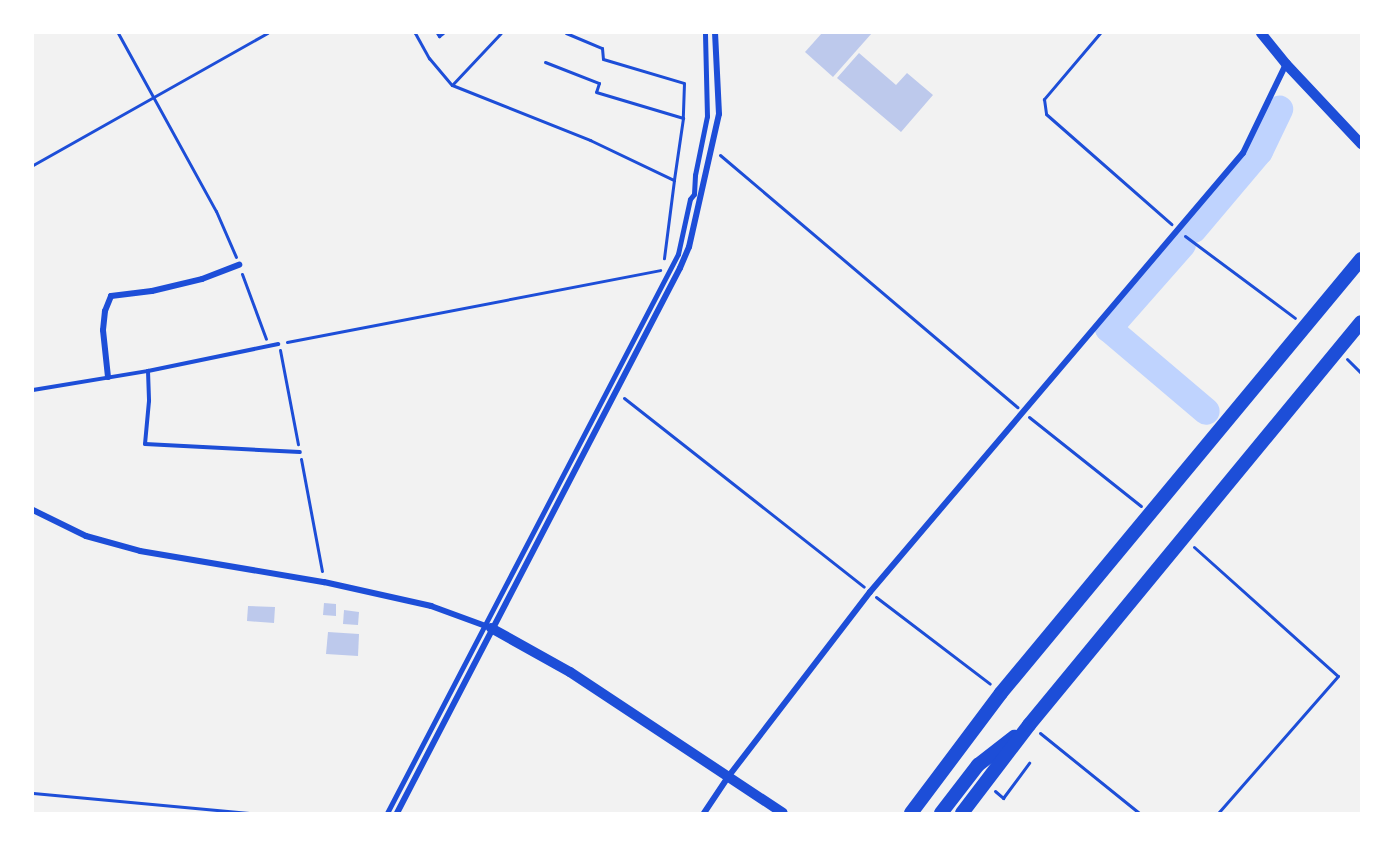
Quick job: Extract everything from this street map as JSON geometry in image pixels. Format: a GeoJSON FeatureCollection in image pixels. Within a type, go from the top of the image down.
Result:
{"type":"FeatureCollection","features":[{"type":"Feature","properties":{"kind":"highway"},"geometry":{"type":"LineString","coordinates":[[911,813],[1001,693],[1361,259]]}},
{"type":"Feature","properties":{"kind":"highway"},"geometry":{"type":"LineString","coordinates":[[962,813],[1029,725],[1361,322]]}},
{"type":"Feature","properties":{"kind":"highway"},"geometry":{"type":"LineString","coordinates":[[941,813],[978,765],[1029,725]]}},
{"type":"Feature","properties":{"kind":"street"},"geometry":{"type":"LineString","coordinates":[[397,813],[487,626],[678,254],[690,199],[694,194],[695,175],[707,116],[705,33]]}},
{"type":"Feature","properties":{"kind":"street"},"geometry":{"type":"LineString","coordinates":[[387,813],[616,391],[689,247],[719,114],[715,33]]}},
{"type":"Feature","properties":{"kind":"street"},"geometry":{"type":"LineString","coordinates":[[1261,33],[1286,64],[1361,144]]}},
{"type":"Feature","properties":{"kind":"street"},"geometry":{"type":"LineString","coordinates":[[704,813],[728,777],[870,592],[1243,153],[1286,64]]}},
{"type":"Feature","properties":{"kind":"street"},"geometry":{"type":"LineString","coordinates":[[108,376],[103,330],[105,310],[111,296],[152,291],[202,279],[239,265]]}},
{"type":"Feature","properties":{"kind":"street"},"geometry":{"type":"LineString","coordinates":[[33,510],[86,536],[140,551],[324,582],[431,606],[487,626],[570,672],[783,813]]}},
{"type":"Feature","properties":{"kind":"lane"},"geometry":{"type":"LineString","coordinates":[[33,390],[148,371],[278,344]]}},
{"type":"Feature","properties":{"kind":"lane"},"geometry":{"type":"LineString","coordinates":[[148,371],[145,444],[300,452]]}},
{"type":"Feature","properties":{"kind":"path"},"geometry":{"type":"LineString","coordinates":[[118,33],[216,212],[239,265],[268,345]]}},
{"type":"Feature","properties":{"kind":"path"},"geometry":{"type":"LineString","coordinates":[[33,165],[267,33]]}},
{"type":"Feature","properties":{"kind":"path"},"geometry":{"type":"LineString","coordinates":[[415,33],[429,58],[452,85],[590,140],[674,180]]}},
{"type":"Feature","properties":{"kind":"path"},"geometry":{"type":"LineString","coordinates":[[437,33],[439,36],[443,33]]}},
{"type":"Feature","properties":{"kind":"path"},"geometry":{"type":"LineString","coordinates":[[452,85],[501,33]]}},
{"type":"Feature","properties":{"kind":"path"},"geometry":{"type":"LineString","coordinates":[[566,33],[602,48],[603,59],[684,83],[683,118],[664,259]]}},
{"type":"Feature","properties":{"kind":"path"},"geometry":{"type":"LineString","coordinates":[[1100,33],[1044,99],[1046,114],[1178,230],[1304,325]]}},
{"type":"Feature","properties":{"kind":"path"},"geometry":{"type":"LineString","coordinates":[[545,62],[599,83],[596,92],[683,118]]}},
{"type":"Feature","properties":{"kind":"path"},"geometry":{"type":"LineString","coordinates":[[711,148],[1024,413],[1149,513]]}},
{"type":"Feature","properties":{"kind":"path"},"geometry":{"type":"LineString","coordinates":[[324,582],[278,344],[663,270]]}},
{"type":"Feature","properties":{"kind":"path"},"geometry":{"type":"LineString","coordinates":[[1338,351],[1361,372]]}},
{"type":"Feature","properties":{"kind":"path"},"geometry":{"type":"LineString","coordinates":[[616,391],[1001,693]]}},
{"type":"Feature","properties":{"kind":"path"},"geometry":{"type":"LineString","coordinates":[[1184,538],[1338,676],[1218,813]]}},
{"type":"Feature","properties":{"kind":"path"},"geometry":{"type":"LineString","coordinates":[[1029,725],[1139,813]]}},
{"type":"Feature","properties":{"kind":"path"},"geometry":{"type":"LineString","coordinates":[[1003,798],[1029,763]]}},
{"type":"Feature","properties":{"kind":"path"},"geometry":{"type":"LineString","coordinates":[[33,793],[249,813]]}},
{"type":"Feature","properties":{"kind":"building"},"geometry":{"type":"Polygon","coordinates":[[[822,33],[872,33],[833,77],[805,52],[822,33]]]}},
{"type":"Feature","properties":{"kind":"building"},"geometry":{"type":"Polygon","coordinates":[[[859,53],[896,85],[907,73],[933,95],[901,132],[837,78],[859,53]]]}},
{"type":"Feature","properties":{"kind":"building"},"geometry":{"type":"Polygon","coordinates":[[[324,603],[336,604],[336,616],[323,615],[324,603]]]}},
{"type":"Feature","properties":{"kind":"building"},"geometry":{"type":"Polygon","coordinates":[[[248,606],[275,607],[274,623],[247,621],[248,606]]]}},
{"type":"Feature","properties":{"kind":"building"},"geometry":{"type":"Polygon","coordinates":[[[344,610],[359,612],[358,625],[343,624],[344,610]]]}},
{"type":"Feature","properties":{"kind":"building"},"geometry":{"type":"Polygon","coordinates":[[[328,632],[359,634],[358,656],[326,654],[328,632]]]}},
{"type":"Feature","properties":{"kind":"waterway"},"geometry":{"type":"LineString","coordinates":[[1193,229],[1259,151],[1279,109]]}},
{"type":"Feature","properties":{"kind":"waterway"},"geometry":{"type":"LineString","coordinates":[[1182,244],[1108,328],[1206,411]]}}]}
